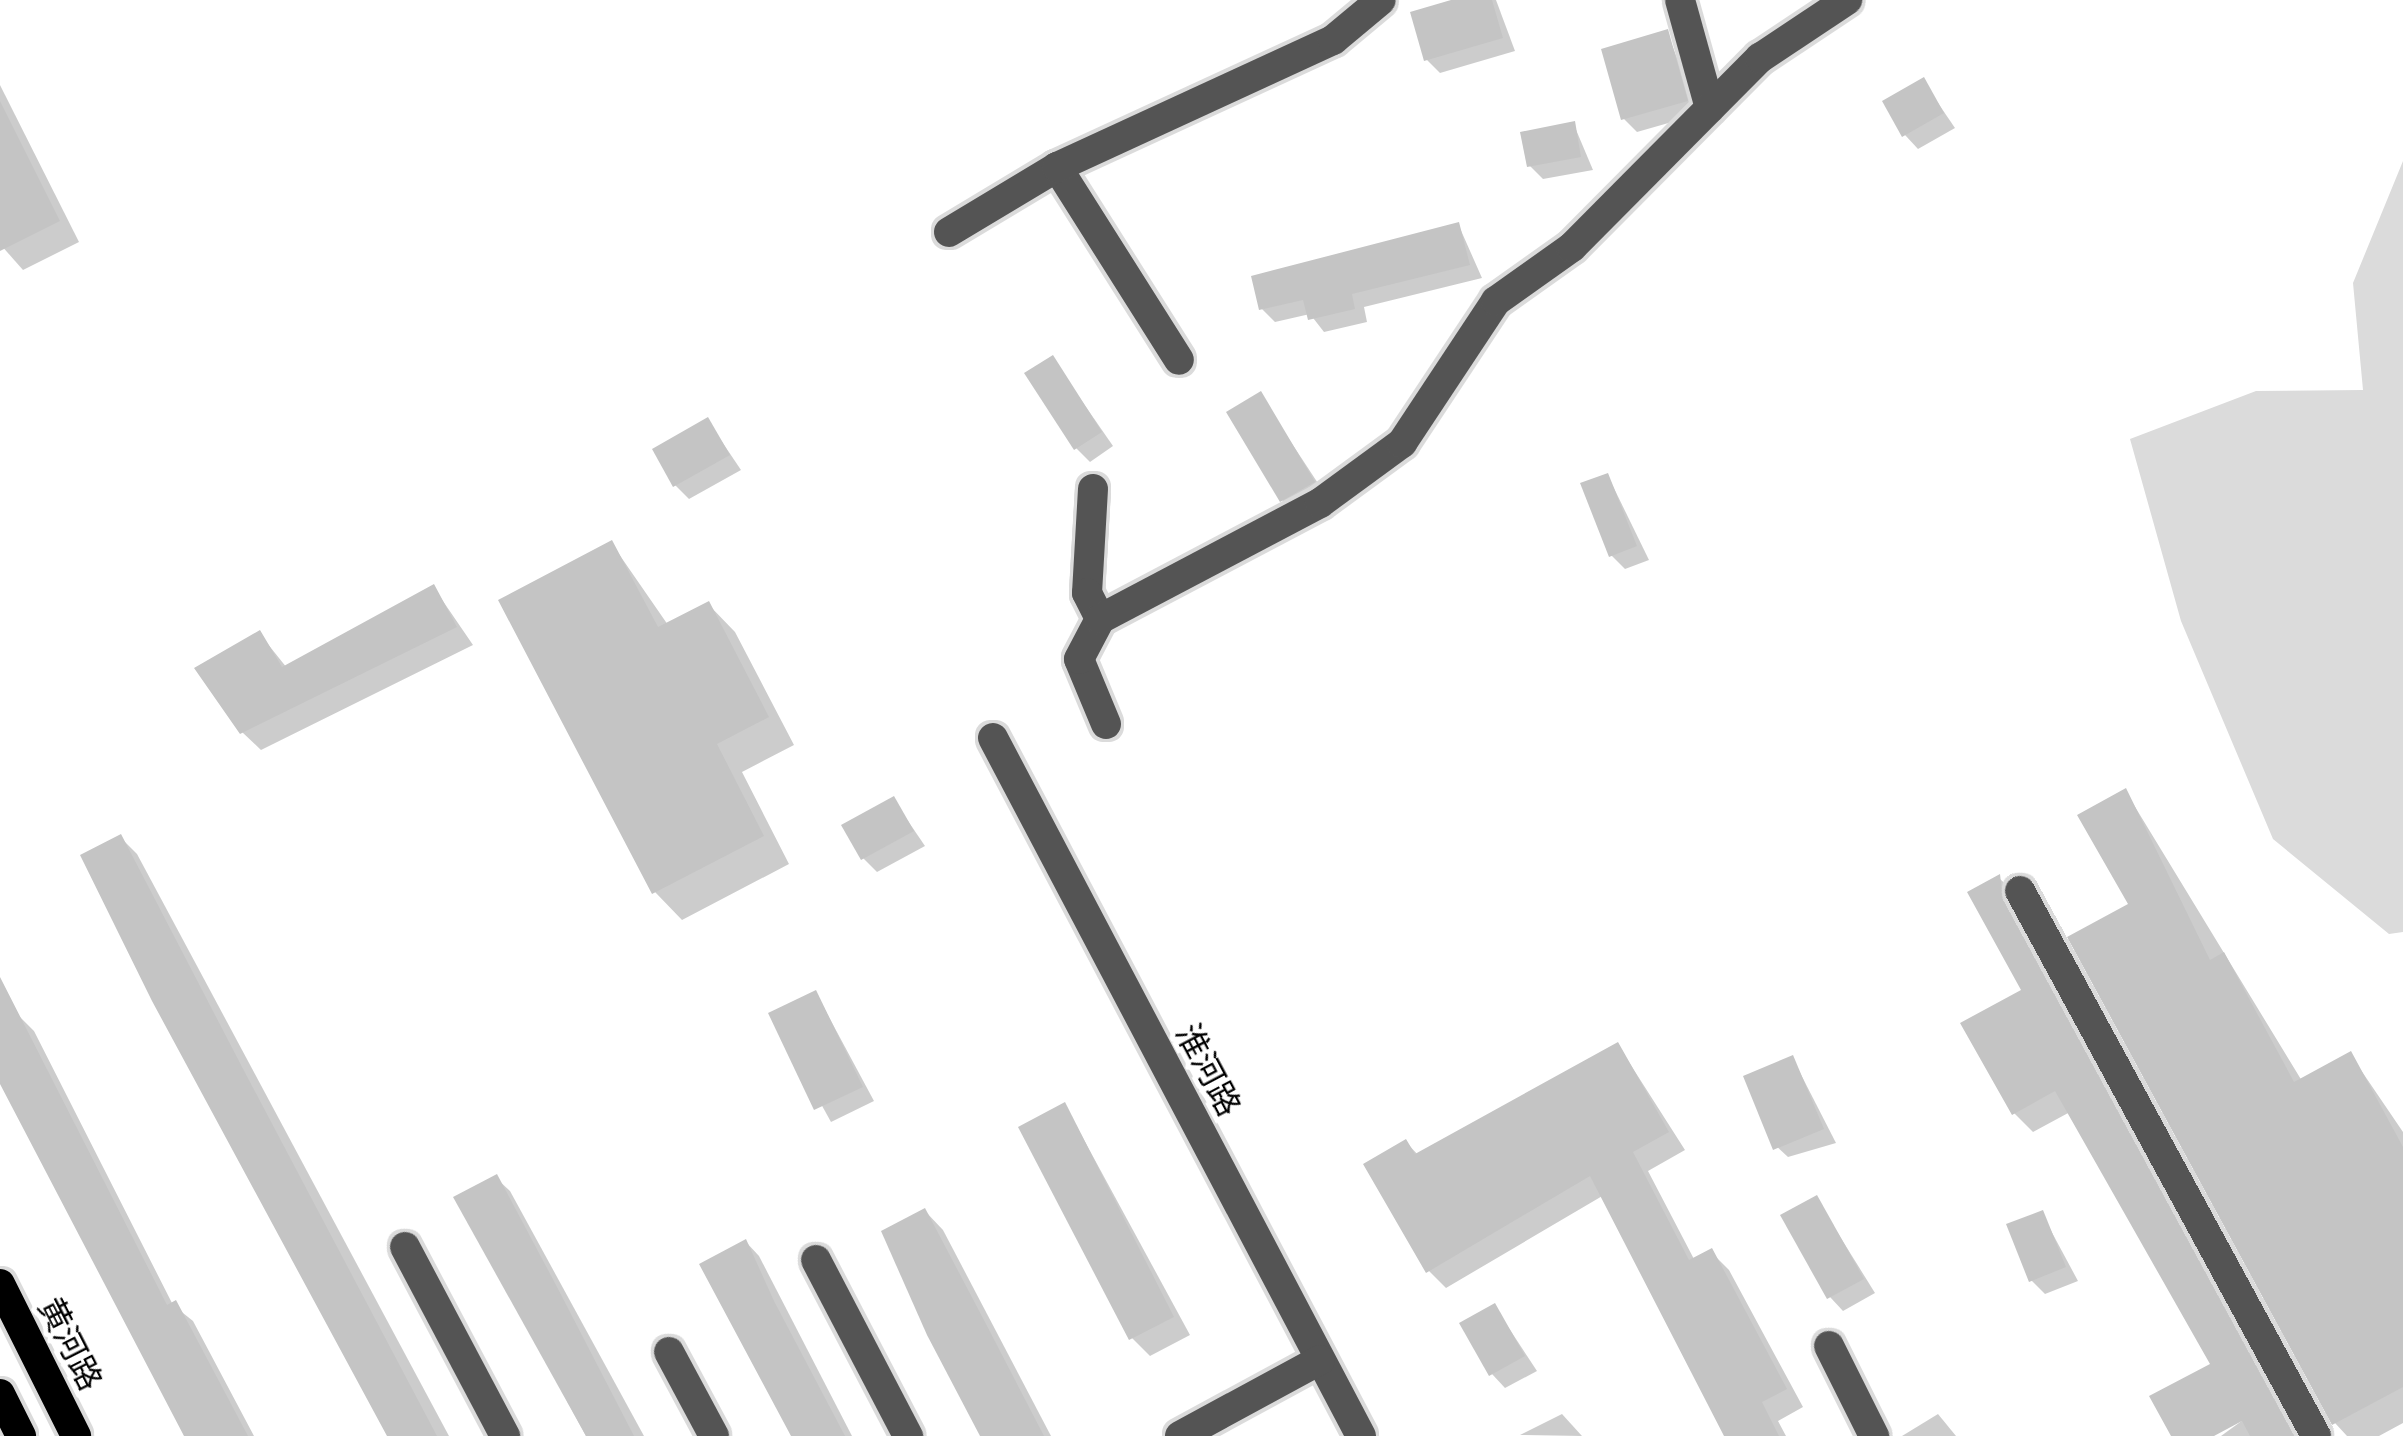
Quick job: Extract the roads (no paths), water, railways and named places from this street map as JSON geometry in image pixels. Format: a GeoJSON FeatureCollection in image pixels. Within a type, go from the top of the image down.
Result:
{"type":"FeatureCollection","features":[{"type":"Feature","properties":{"kind":"main road","name":"黄河路"},"geometry":{"type":"LineString","coordinates":[[0,1284],[76,1436]]}},
{"type":"Feature","properties":{"kind":"main road"},"geometry":{"type":"LineString","coordinates":[[0,1397],[21,1436]]}},
{"type":"Feature","properties":{"kind":"street"},"geometry":{"type":"LineString","coordinates":[[949,232],[1057,167],[1334,40],[1381,0]]}},
{"type":"Feature","properties":{"kind":"street"},"geometry":{"type":"LineString","coordinates":[[1680,0],[1710,108]]}},
{"type":"Feature","properties":{"kind":"street"},"geometry":{"type":"LineString","coordinates":[[1106,724],[1079,659],[1100,619],[1320,503],[1402,443],[1496,301],[1572,247],[1710,108],[1847,0]]}},
{"type":"Feature","properties":{"kind":"street"},"geometry":{"type":"LineString","coordinates":[[1057,167],[1179,360]]}},
{"type":"Feature","properties":{"kind":"street"},"geometry":{"type":"LineString","coordinates":[[1093,489],[1087,593],[1100,619]]}},
{"type":"Feature","properties":{"kind":"street","name":"淮河路"},"geometry":{"type":"LineString","coordinates":[[992,738],[1360,1436]]}},
{"type":"Feature","properties":{"kind":"street"},"geometry":{"type":"LineString","coordinates":[[2020,891],[2316,1436]]}},
{"type":"Feature","properties":{"kind":"street"},"geometry":{"type":"LineString","coordinates":[[405,1247],[505,1436]]}},
{"type":"Feature","properties":{"kind":"street"},"geometry":{"type":"LineString","coordinates":[[816,1260],[908,1436]]}},
{"type":"Feature","properties":{"kind":"street"},"geometry":{"type":"LineString","coordinates":[[1829,1346],[1874,1436]]}},
{"type":"Feature","properties":{"kind":"street"},"geometry":{"type":"LineString","coordinates":[[669,1352],[713,1436]]}},
{"type":"Feature","properties":{"kind":"street"},"geometry":{"type":"LineString","coordinates":[[1180,1436],[1320,1360]]}}]}
